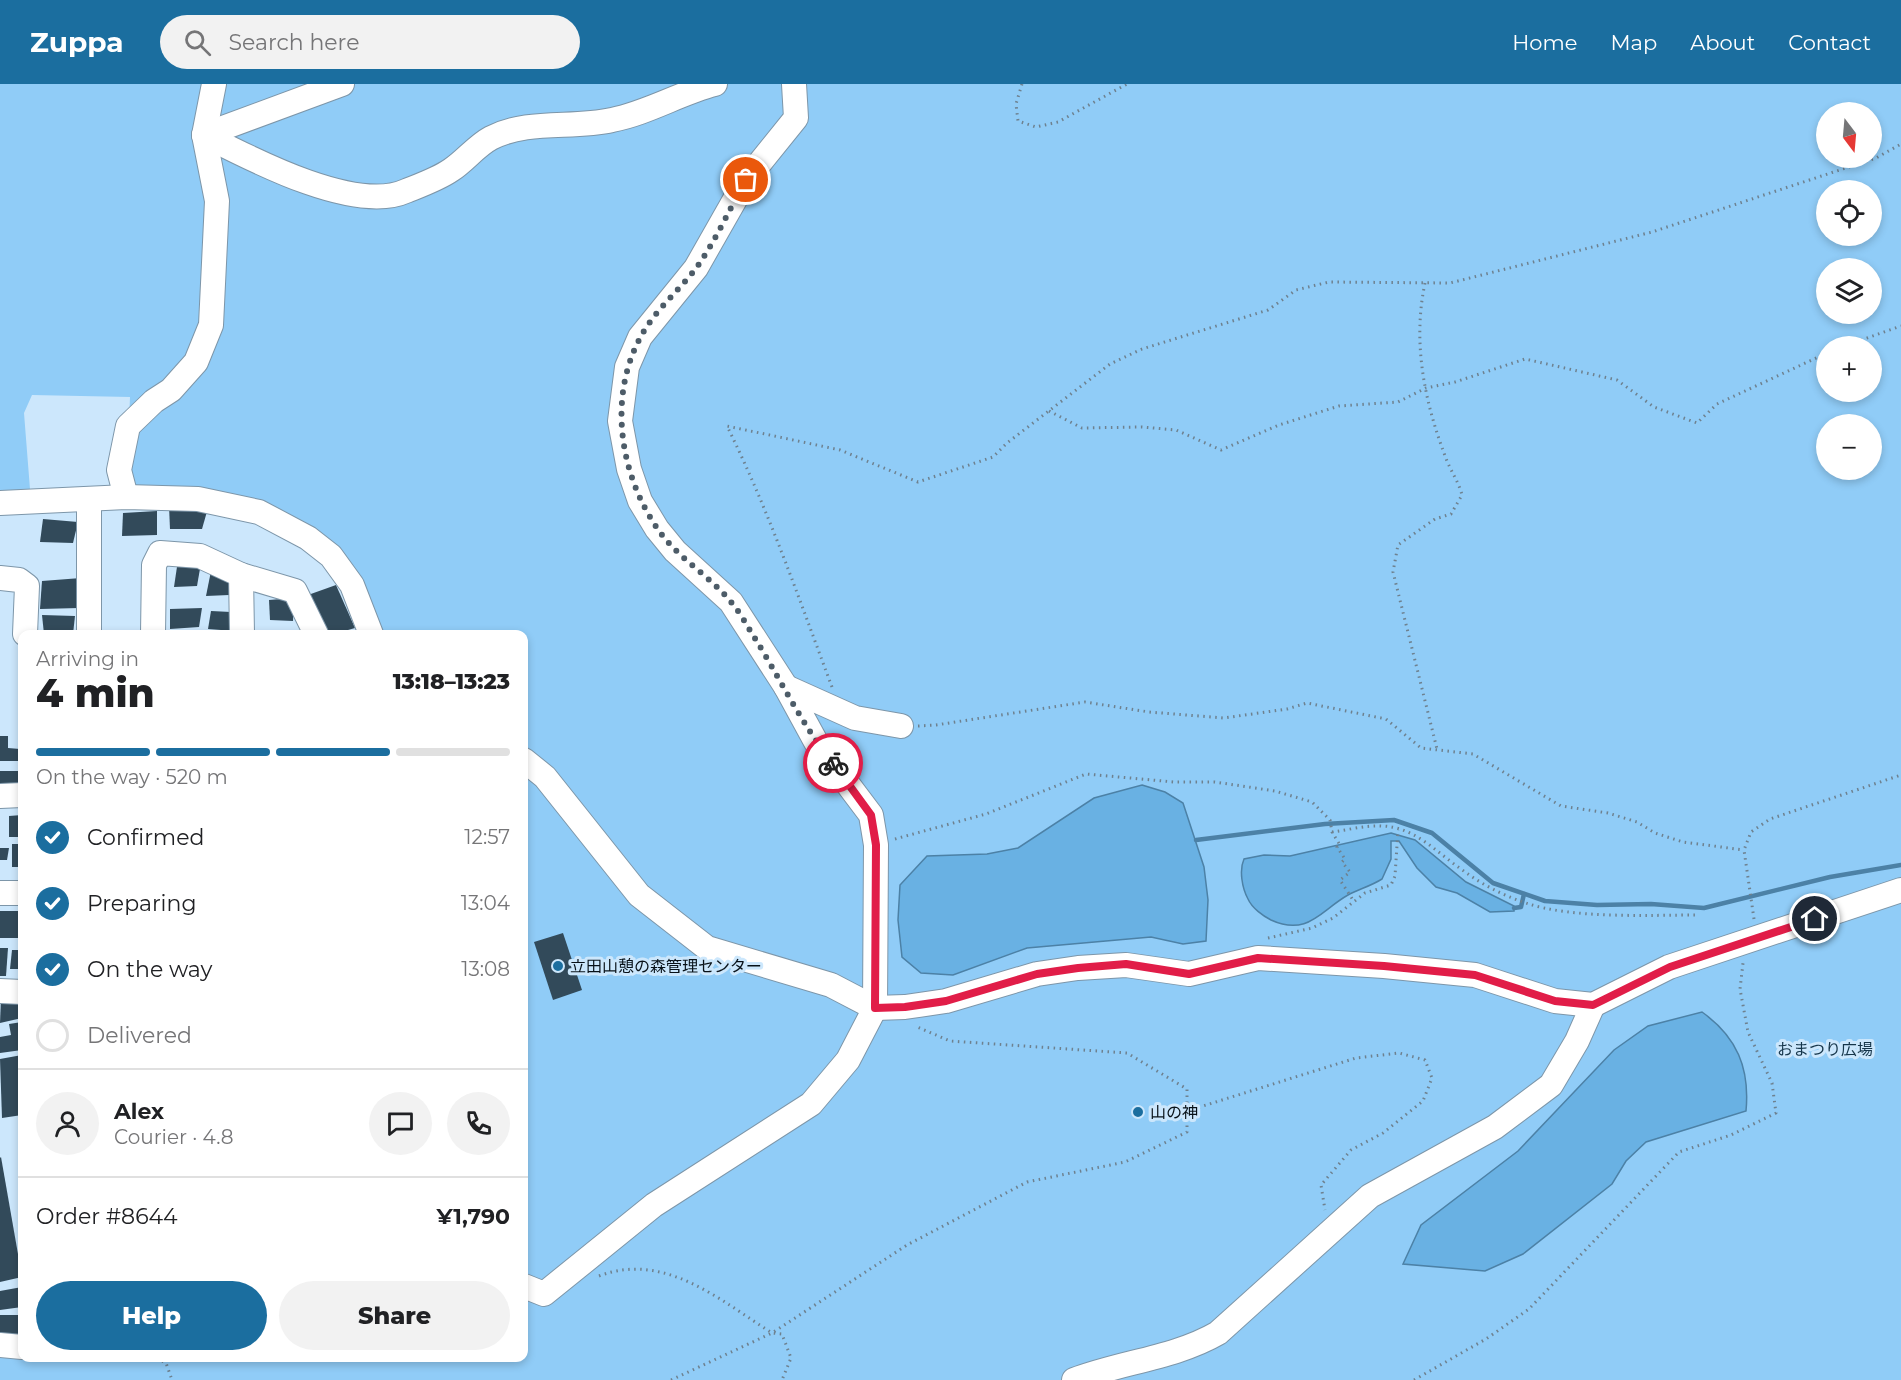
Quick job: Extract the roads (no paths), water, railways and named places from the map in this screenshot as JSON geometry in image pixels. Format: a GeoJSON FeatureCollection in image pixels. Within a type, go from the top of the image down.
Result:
{"type":"FeatureCollection","features":[{"type":"Feature","properties":{"kind":"street"},"geometry":{"type":"LineString","coordinates":[[126,497],[119,470],[128,426],[154,401],[171,390],[196,362],[211,325],[217,201],[204,135],[214,84]]}},
{"type":"Feature","properties":{"kind":"street"},"geometry":{"type":"LineString","coordinates":[[204,135],[342,84]]}},
{"type":"Feature","properties":{"kind":"street"},"geometry":{"type":"LineString","coordinates":[[204,135],[293,177],[354,195],[381,198],[403,193],[451,170],[490,138],[532,126],[610,121],[643,113],[715,84]]}},
{"type":"Feature","properties":{"kind":"street"},"geometry":{"type":"LineString","coordinates":[[528,1288],[544,1294],[654,1205],[812,1104],[848,1060],[875,1008],[876,845],[871,815],[816,742],[786,687],[731,602],[675,551],[657,529],[640,501],[629,469],[620,421],[627,367],[640,337],[696,268],[746,180],[796,118],[794,84]]}},
{"type":"Feature","properties":{"kind":"street"},"geometry":{"type":"LineString","coordinates":[[0,503],[126,497],[198,499],[259,512],[308,538],[331,556],[352,585],[369,630]]}},
{"type":"Feature","properties":{"kind":"street"},"geometry":{"type":"LineString","coordinates":[[89,499],[89,630]]}},
{"type":"Feature","properties":{"kind":"street"},"geometry":{"type":"LineString","coordinates":[[153,630],[154,565],[160,553],[200,556],[242,574],[295,591],[314,630]]}},
{"type":"Feature","properties":{"kind":"street"},"geometry":{"type":"LineString","coordinates":[[242,574],[242,630]]}},
{"type":"Feature","properties":{"kind":"street"},"geometry":{"type":"LineString","coordinates":[[0,578],[19,580],[27,586],[25,630]]}},
{"type":"Feature","properties":{"kind":"street"},"geometry":{"type":"LineString","coordinates":[[786,687],[855,718],[901,726]]}},
{"type":"Feature","properties":{"kind":"street"},"geometry":{"type":"LineString","coordinates":[[528,763],[545,777],[639,895],[707,948],[831,985],[875,1008],[905,1007],[946,1001],[1037,974],[1078,968],[1126,964],[1189,974],[1258,958],[1384,966],[1475,975],[1555,1001],[1593,1005],[1670,967],[1901,890]]}},
{"type":"Feature","properties":{"kind":"street"},"geometry":{"type":"LineString","coordinates":[[0,795],[18,795]]}},
{"type":"Feature","properties":{"kind":"street"},"geometry":{"type":"LineString","coordinates":[[0,893],[18,893]]}},
{"type":"Feature","properties":{"kind":"street"},"geometry":{"type":"LineString","coordinates":[[0,991],[18,992]]}},
{"type":"Feature","properties":{"kind":"street"},"geometry":{"type":"LineString","coordinates":[[1074,1380],[1097,1371],[1198,1345],[1208,1339],[1282,1277],[1332,1228],[1370,1196],[1495,1127],[1551,1085],[1577,1041],[1593,1005]]}},
{"type":"Feature","properties":{"kind":"street"},"geometry":{"type":"LineString","coordinates":[[0,1345],[18,1347]]}},
{"type":"Feature","properties":{"kind":"waterway"},"geometry":{"type":"LineString","coordinates":[[1196,840],[1325,824],[1394,820],[1432,833],[1493,883],[1545,901],[1597,905],[1651,904],[1704,908],[1830,877],[1901,865]]}},
{"type":"Feature","properties":{"kind":"waterway"},"geometry":{"type":"LineString","coordinates":[[1514,908],[1521,907],[1524,894]]}},
{"type":"Feature","properties":{"kind":"place","name":"立田山憩の森管理センター"},"geometry":{"type":"Point","coordinates":[558,966]}},
{"type":"Feature","properties":{"kind":"place","name":"山の神"},"geometry":{"type":"Point","coordinates":[1138,1112]}},
{"type":"Feature","properties":{"kind":"park label","name":"おまつり広場"},"geometry":{"type":"Point","coordinates":[1825,1049]}}]}
